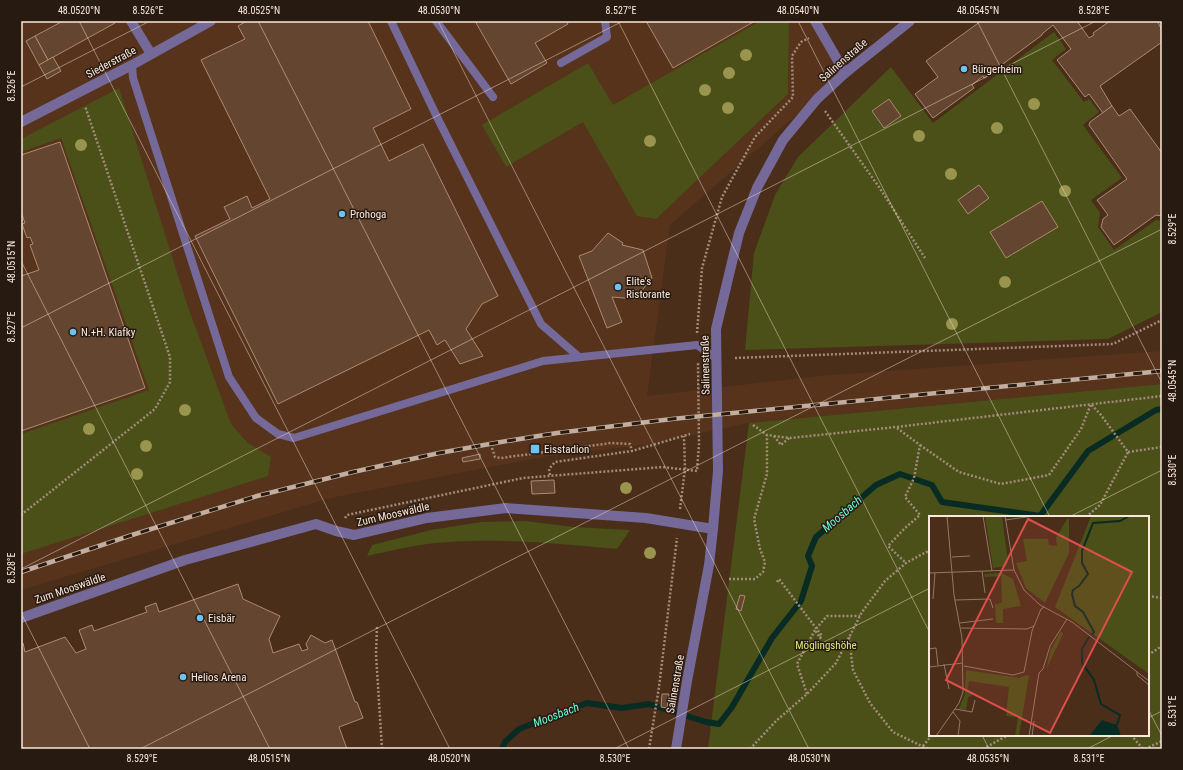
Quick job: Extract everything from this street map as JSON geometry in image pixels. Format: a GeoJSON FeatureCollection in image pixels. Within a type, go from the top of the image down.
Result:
{"type":"FeatureCollection","features":[{"type":"Feature","properties":{"kind":"street"},"geometry":{"type":"LineString","coordinates":[[131,21],[151,54]]}},
{"type":"Feature","properties":{"kind":"street","name":"Siederstraße"},"geometry":{"type":"LineString","coordinates":[[21,122],[132,65],[211,21]]}},
{"type":"Feature","properties":{"kind":"street"},"geometry":{"type":"LineString","coordinates":[[815,21],[845,73]]}},
{"type":"Feature","properties":{"kind":"street","name":"Salinenstraße"},"geometry":{"type":"LineString","coordinates":[[677,746],[686,686],[709,565],[713,529],[718,471],[716,329],[739,233],[757,188],[783,140],[817,99],[845,73],[910,21]]}},
{"type":"Feature","properties":{"kind":"street","name":"Zum Mooswäldle"},"geometry":{"type":"LineString","coordinates":[[21,618],[185,560],[316,524],[354,535],[427,518],[506,508],[646,518],[713,529]]}},
{"type":"Feature","properties":{"kind":"lane"},"geometry":{"type":"LineString","coordinates":[[391,21],[436,115],[541,324],[579,357]]}},
{"type":"Feature","properties":{"kind":"lane"},"geometry":{"type":"LineString","coordinates":[[436,21],[493,97]]}},
{"type":"Feature","properties":{"kind":"lane"},"geometry":{"type":"LineString","coordinates":[[561,63],[607,37],[605,21]]}},
{"type":"Feature","properties":{"kind":"lane"},"geometry":{"type":"LineString","coordinates":[[132,65],[133,78],[229,378],[256,418],[278,434],[294,438],[543,361],[697,345],[716,358]]}},
{"type":"Feature","properties":{"kind":"path"},"geometry":{"type":"LineString","coordinates":[[21,515],[155,409],[170,382],[170,357],[80,92]]}},
{"type":"Feature","properties":{"kind":"path"},"geometry":{"type":"LineString","coordinates":[[817,99],[880,187],[925,258]]}},
{"type":"Feature","properties":{"kind":"path"},"geometry":{"type":"LineString","coordinates":[[735,358],[1113,344],[1162,320]]}},
{"type":"Feature","properties":{"kind":"path"},"geometry":{"type":"LineString","coordinates":[[753,425],[765,432],[767,435],[790,438],[1162,396]]}},
{"type":"Feature","properties":{"kind":"path"},"geometry":{"type":"LineString","coordinates":[[336,531],[347,515],[523,478],[663,467],[697,471],[699,444],[698,398]]}},
{"type":"Feature","properties":{"kind":"path"},"geometry":{"type":"LineString","coordinates":[[896,427],[959,472],[1001,484],[1049,475],[1081,429],[1091,404]]}},
{"type":"Feature","properties":{"kind":"path"},"geometry":{"type":"LineString","coordinates":[[1091,404],[1101,415],[1128,452]]}},
{"type":"Feature","properties":{"kind":"path"},"geometry":{"type":"LineString","coordinates":[[550,476],[549,469],[555,462],[632,451],[690,434]]}},
{"type":"Feature","properties":{"kind":"path"},"geometry":{"type":"LineString","coordinates":[[729,579],[755,579],[763,572],[765,562],[760,549],[754,519],[767,474],[767,435]]}},
{"type":"Feature","properties":{"kind":"path"},"geometry":{"type":"LineString","coordinates":[[649,749],[659,686],[679,523],[685,469],[684,436]]}},
{"type":"Feature","properties":{"kind":"path"},"geometry":{"type":"LineString","coordinates":[[774,436],[781,445],[790,438]]}},
{"type":"Feature","properties":{"kind":"path"},"geometry":{"type":"LineString","coordinates":[[492,448],[495,457],[501,458],[611,443],[630,444],[632,451]]}},
{"type":"Feature","properties":{"kind":"path"},"geometry":{"type":"LineString","coordinates":[[906,563],[888,546],[920,515],[904,497],[914,478],[920,445]]}},
{"type":"Feature","properties":{"kind":"path"},"geometry":{"type":"LineString","coordinates":[[1128,452],[1162,447]]}},
{"type":"Feature","properties":{"kind":"path"},"geometry":{"type":"LineString","coordinates":[[1087,516],[1100,505],[1128,452]]}},
{"type":"Feature","properties":{"kind":"path"},"geometry":{"type":"LineString","coordinates":[[750,749],[776,721],[807,694],[836,663],[860,616],[885,580],[906,563],[926,552],[929,552]]}},
{"type":"Feature","properties":{"kind":"path"},"geometry":{"type":"LineString","coordinates":[[778,581],[822,636],[820,638],[815,630]]}},
{"type":"Feature","properties":{"kind":"path"},"geometry":{"type":"LineString","coordinates":[[1149,596],[1162,598]]}},
{"type":"Feature","properties":{"kind":"path"},"geometry":{"type":"LineString","coordinates":[[807,694],[797,664],[815,630],[827,616],[860,616]]}},
{"type":"Feature","properties":{"kind":"path"},"geometry":{"type":"LineString","coordinates":[[377,627],[376,654],[382,749]]}},
{"type":"Feature","properties":{"kind":"path"},"geometry":{"type":"LineString","coordinates":[[849,636],[853,670],[870,703],[893,732],[928,749]]}},
{"type":"Feature","properties":{"kind":"path"},"geometry":{"type":"LineString","coordinates":[[1149,654],[1162,646]]}},
{"type":"Feature","properties":{"kind":"path"},"geometry":{"type":"LineString","coordinates":[[923,746],[931,736]]}},
{"type":"Feature","properties":{"kind":"path"},"geometry":{"type":"LineString","coordinates":[[983,749],[1006,736]]}},
{"type":"Feature","properties":{"kind":"path"},"geometry":{"type":"LineString","coordinates":[[1133,736],[1144,749],[1162,741]]}},
{"type":"Feature","properties":{"kind":"shaded area"},"geometry":{"type":"Polygon","coordinates":[[[21,21],[816,21],[845,73],[670,225],[647,396],[818,376],[1162,351],[1162,384],[749,423],[644,445],[543,457],[330,498],[21,590],[21,21]]]}},
{"type":"Feature","properties":{"kind":"green space"},"geometry":{"type":"Polygon","coordinates":[[[760,21],[789,21],[788,94],[656,219],[637,216],[583,122],[506,167],[482,125],[588,63],[613,105],[760,21]]]}},
{"type":"Feature","properties":{"kind":"green space"},"geometry":{"type":"Polygon","coordinates":[[[1054,32],[1066,49],[1052,60],[1084,102],[1089,99],[1099,112],[1083,125],[1122,178],[1091,200],[1100,213],[1098,227],[1114,250],[1156,220],[1162,221],[1162,312],[1108,339],[745,350],[754,253],[775,195],[798,157],[891,67],[933,123],[1054,32]]]}},
{"type":"Feature","properties":{"kind":"green space"},"geometry":{"type":"Polygon","coordinates":[[[119,88],[187,304],[231,424],[248,443],[271,457],[268,476],[21,554],[21,434],[149,390],[61,138],[21,152],[21,139],[119,88]]]}},
{"type":"Feature","properties":{"kind":"green space","name":"Möglingshöhe"},"geometry":{"type":"Polygon","coordinates":[[[1162,384],[1162,749],[708,749],[749,423],[1162,384]]]}},
{"type":"Feature","properties":{"kind":"green space"},"geometry":{"type":"Polygon","coordinates":[[[525,521],[574,527],[630,530],[617,549],[549,543],[459,541],[419,545],[367,556],[372,545],[431,530],[481,522],[525,521]]]}},
{"type":"Feature","properties":{"kind":"building"},"geometry":{"type":"Polygon","coordinates":[[[63,21],[114,21],[115,23],[48,60],[35,36],[63,21]]]}},
{"type":"Feature","properties":{"kind":"building","name":"Prohoga"},"geometry":{"type":"Polygon","coordinates":[[[247,21],[368,21],[411,109],[373,128],[389,161],[423,144],[498,296],[482,304],[466,329],[483,356],[460,364],[445,340],[437,345],[429,330],[278,404],[195,236],[230,219],[224,207],[247,196],[252,208],[270,199],[201,60],[245,39],[238,26],[247,21]]]}},
{"type":"Feature","properties":{"kind":"building"},"geometry":{"type":"Polygon","coordinates":[[[475,21],[566,21],[568,24],[535,43],[547,63],[511,84],[475,21]]]}},
{"type":"Feature","properties":{"kind":"building"},"geometry":{"type":"Polygon","coordinates":[[[646,21],[755,21],[673,68],[646,21]]]}},
{"type":"Feature","properties":{"kind":"building","name":"Bürgerheim"},"geometry":{"type":"Polygon","coordinates":[[[981,21],[1077,21],[1089,38],[1094,35],[1093,33],[1110,21],[1162,21],[1162,42],[1100,86],[1112,106],[1103,113],[1089,94],[1085,97],[1057,60],[1071,49],[1053,25],[1042,35],[984,78],[983,76],[972,85],[974,88],[933,118],[915,94],[938,77],[926,61],[981,21]]]}},
{"type":"Feature","properties":{"kind":"building"},"geometry":{"type":"Polygon","coordinates":[[[35,36],[48,60],[39,65],[26,41],[35,36]]]}},
{"type":"Feature","properties":{"kind":"building"},"geometry":{"type":"Polygon","coordinates":[[[53,57],[61,71],[47,79],[39,65],[53,57]]]}},
{"type":"Feature","properties":{"kind":"building"},"geometry":{"type":"Polygon","coordinates":[[[889,99],[901,116],[884,128],[872,111],[889,99]]]}},
{"type":"Feature","properties":{"kind":"building"},"geometry":{"type":"Polygon","coordinates":[[[1112,106],[1119,116],[1130,109],[1162,153],[1162,216],[1156,215],[1114,245],[1101,227],[1103,219],[1108,215],[1097,200],[1127,179],[1089,125],[1090,122],[1112,106]]]}},
{"type":"Feature","properties":{"kind":"building","name":"N.+H. Klafky"},"geometry":{"type":"Polygon","coordinates":[[[60,142],[145,388],[21,431],[21,276],[39,270],[30,245],[33,244],[30,237],[27,238],[22,224],[25,223],[21,212],[21,155],[60,142]]]}},
{"type":"Feature","properties":{"kind":"building"},"geometry":{"type":"Polygon","coordinates":[[[979,185],[989,198],[968,214],[958,200],[979,185]]]}},
{"type":"Feature","properties":{"kind":"building"},"geometry":{"type":"Polygon","coordinates":[[[1042,201],[1058,227],[1006,258],[990,232],[1042,201]]]}},
{"type":"Feature","properties":{"kind":"building","name":"Elite's Ristorante"},"geometry":{"type":"Polygon","coordinates":[[[608,233],[623,243],[622,245],[643,250],[652,278],[635,299],[612,297],[622,322],[607,328],[579,256],[592,251],[608,233]]]}},
{"type":"Feature","properties":{"kind":"building"},"geometry":{"type":"Polygon","coordinates":[[[480,454],[480,459],[463,462],[462,458],[480,454]]]}},
{"type":"Feature","properties":{"kind":"building"},"geometry":{"type":"Polygon","coordinates":[[[554,480],[555,493],[532,494],[531,481],[554,480]]]}},
{"type":"Feature","properties":{"kind":"building","name":"Helios Arena"},"geometry":{"type":"Polygon","coordinates":[[[238,584],[243,599],[280,616],[269,639],[273,653],[299,644],[302,651],[308,649],[306,644],[311,635],[325,643],[332,640],[355,702],[357,702],[363,718],[339,727],[347,749],[21,749],[21,644],[23,643],[25,652],[65,637],[76,653],[86,649],[79,630],[92,625],[94,631],[147,612],[145,607],[156,603],[159,612],[238,584]]]}},
{"type":"Feature","properties":{"kind":"building"},"geometry":{"type":"Polygon","coordinates":[[[740,595],[745,596],[741,611],[736,609],[740,595]]]}},
{"type":"Feature","properties":{"kind":"building"},"geometry":{"type":"Polygon","coordinates":[[[662,694],[669,694],[667,708],[661,707],[662,694]]]}},
{"type":"Feature","properties":{"kind":"waterway","name":"Moosbach"},"geometry":{"type":"LineString","coordinates":[[502,749],[505,742],[519,729],[587,703],[622,708],[649,704],[706,722],[719,724],[732,707],[772,638],[801,601],[812,566],[808,556],[816,537],[876,485],[900,474],[932,485],[942,502],[1040,516],[1088,451],[1156,410],[1162,409]]}},
{"type":"Feature","properties":{"kind":"railway"},"geometry":{"type":"LineString","coordinates":[[21,572],[257,496],[353,472],[439,453],[501,442],[557,433],[672,419],[1162,371]]}},
{"type":"Feature","properties":{"kind":"place","name":"Bürgerheim"},"geometry":{"type":"Point","coordinates":[964,69]}},
{"type":"Feature","properties":{"kind":"place","name":"Prohoga"},"geometry":{"type":"Point","coordinates":[342,214]}},
{"type":"Feature","properties":{"kind":"place","name":"Elite's Ristorante"},"geometry":{"type":"Point","coordinates":[618,287]}},
{"type":"Feature","properties":{"kind":"place","name":"N.+H. Klafky"},"geometry":{"type":"Point","coordinates":[73,332]}},
{"type":"Feature","properties":{"kind":"place","name":"Eisstadion"},"geometry":{"type":"Point","coordinates":[535,449]}},
{"type":"Feature","properties":{"kind":"place","name":"Eisbär"},"geometry":{"type":"Point","coordinates":[200,618]}},
{"type":"Feature","properties":{"kind":"place","name":"Helios Arena"},"geometry":{"type":"Point","coordinates":[183,677]}}]}
